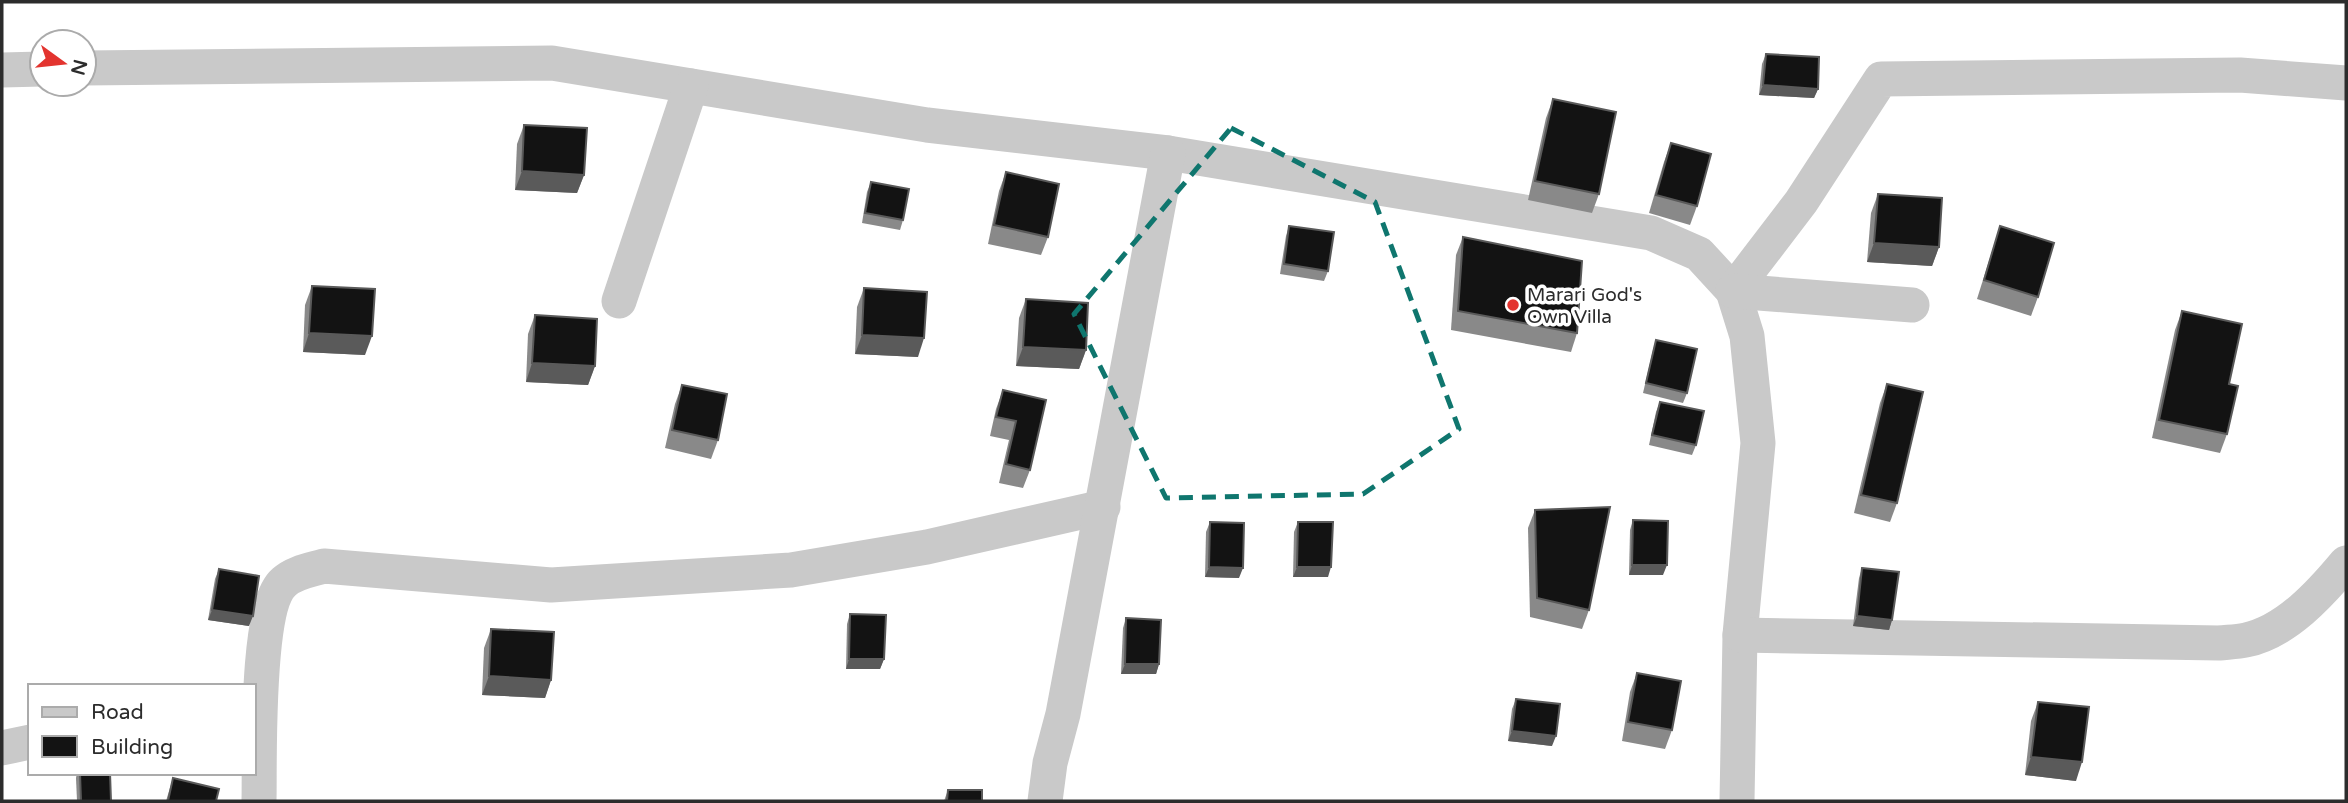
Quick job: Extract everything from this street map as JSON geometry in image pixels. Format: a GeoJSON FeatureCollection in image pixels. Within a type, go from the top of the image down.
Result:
{"type":"FeatureCollection","features":[{"type":"Feature","properties":{"kind":"street"},"geometry":{"type":"LineString","coordinates":[[98,68],[552,63],[927,125],[1168,153],[1651,233],[1699,254],[1734,291],[1747,336],[1758,443],[1740,635],[1737,801]]}},
{"type":"Feature","properties":{"kind":"street"},"geometry":{"type":"LineString","coordinates":[[2,70],[28,69]]}},
{"type":"Feature","properties":{"kind":"street"},"geometry":{"type":"LineString","coordinates":[[1734,291],[1801,202],[1881,79],[2240,75],[2346,83]]}},
{"type":"Feature","properties":{"kind":"street"},"geometry":{"type":"LineString","coordinates":[[618,301],[691,86]]}},
{"type":"Feature","properties":{"kind":"street"},"geometry":{"type":"LineString","coordinates":[[1045,801],[1050,764],[1063,714],[1103,507],[1168,153]]}},
{"type":"Feature","properties":{"kind":"street"},"geometry":{"type":"LineString","coordinates":[[1734,291],[1912,305]]}},
{"type":"Feature","properties":{"kind":"street"},"geometry":{"type":"LineString","coordinates":[[259,801],[258,699],[263,649],[273,599],[283,582],[299,573],[324,566],[551,585],[791,570],[926,547],[1103,507]]}},
{"type":"Feature","properties":{"kind":"street"},"geometry":{"type":"LineString","coordinates":[[1740,635],[2219,643],[2249,640],[2281,625],[2318,593],[2346,563]]}},
{"type":"Feature","properties":{"kind":"street"},"geometry":{"type":"LineString","coordinates":[[2,748],[28,743]]}},
{"type":"Feature","properties":{"kind":"highlighted area"},"geometry":{"type":"Polygon","coordinates":[[[1231,128],[1375,202],[1459,429],[1363,494],[1166,498],[1074,314],[1231,128]]]}},
{"type":"Feature","properties":{"kind":"building"},"geometry":{"type":"Polygon","coordinates":[[[1766,54],[1819,57],[1818,89],[1763,85],[1766,54]]]}},
{"type":"Feature","properties":{"kind":"building"},"geometry":{"type":"Polygon","coordinates":[[[1553,99],[1616,112],[1599,194],[1535,181],[1553,99]]]}},
{"type":"Feature","properties":{"kind":"building"},"geometry":{"type":"Polygon","coordinates":[[[524,125],[587,128],[584,175],[522,171],[524,125]]]}},
{"type":"Feature","properties":{"kind":"building"},"geometry":{"type":"Polygon","coordinates":[[[1671,143],[1711,154],[1697,206],[1656,195],[1671,143]]]}},
{"type":"Feature","properties":{"kind":"building"},"geometry":{"type":"Polygon","coordinates":[[[1006,172],[1059,184],[1048,237],[994,225],[1006,172]]]}},
{"type":"Feature","properties":{"kind":"building"},"geometry":{"type":"Polygon","coordinates":[[[871,182],[909,189],[903,220],[865,213],[871,182]]]}},
{"type":"Feature","properties":{"kind":"building"},"geometry":{"type":"Polygon","coordinates":[[[1878,194],[1942,198],[1939,247],[1874,243],[1878,194]]]}},
{"type":"Feature","properties":{"kind":"building"},"geometry":{"type":"Polygon","coordinates":[[[1289,226],[1334,232],[1328,271],[1284,264],[1289,226]]]}},
{"type":"Feature","properties":{"kind":"building"},"geometry":{"type":"Polygon","coordinates":[[[2000,226],[2054,243],[2038,297],[1984,280],[2000,226]]]}},
{"type":"Feature","properties":{"kind":"building","name":"Marari God's Own Villa"},"geometry":{"type":"Polygon","coordinates":[[[1463,237],[1582,261],[1577,333],[1458,311],[1463,237]]]}},
{"type":"Feature","properties":{"kind":"building"},"geometry":{"type":"Polygon","coordinates":[[[312,286],[375,289],[372,336],[309,333],[312,286]]]}},
{"type":"Feature","properties":{"kind":"building"},"geometry":{"type":"Polygon","coordinates":[[[864,288],[927,292],[924,338],[862,335],[864,288]]]}},
{"type":"Feature","properties":{"kind":"building"},"geometry":{"type":"Polygon","coordinates":[[[1026,299],[1088,303],[1086,350],[1023,347],[1026,299]]]}},
{"type":"Feature","properties":{"kind":"building"},"geometry":{"type":"Polygon","coordinates":[[[2182,311],[2242,324],[2229,384],[2238,386],[2227,434],[2159,420],[2182,311]]]}},
{"type":"Feature","properties":{"kind":"building"},"geometry":{"type":"Polygon","coordinates":[[[535,315],[597,319],[595,366],[532,363],[535,315]]]}},
{"type":"Feature","properties":{"kind":"building"},"geometry":{"type":"Polygon","coordinates":[[[1656,340],[1697,349],[1687,393],[1646,383],[1656,340]]]}},
{"type":"Feature","properties":{"kind":"building"},"geometry":{"type":"Polygon","coordinates":[[[1887,384],[1923,392],[1897,503],[1861,495],[1887,384]]]}},
{"type":"Feature","properties":{"kind":"building"},"geometry":{"type":"Polygon","coordinates":[[[682,385],[727,394],[718,440],[672,430],[682,385]]]}},
{"type":"Feature","properties":{"kind":"building"},"geometry":{"type":"Polygon","coordinates":[[[1003,390],[1046,400],[1030,470],[1006,464],[1016,421],[996,417],[1003,390]]]}},
{"type":"Feature","properties":{"kind":"building"},"geometry":{"type":"Polygon","coordinates":[[[1660,402],[1704,411],[1696,445],[1652,435],[1660,402]]]}},
{"type":"Feature","properties":{"kind":"building"},"geometry":{"type":"Polygon","coordinates":[[[1610,507],[1589,610],[1537,598],[1535,510],[1610,507]]]}},
{"type":"Feature","properties":{"kind":"building"},"geometry":{"type":"Polygon","coordinates":[[[1633,520],[1668,521],[1667,565],[1632,565],[1633,520]]]}},
{"type":"Feature","properties":{"kind":"building"},"geometry":{"type":"Polygon","coordinates":[[[1210,522],[1244,523],[1243,568],[1209,567],[1210,522]]]}},
{"type":"Feature","properties":{"kind":"building"},"geometry":{"type":"Polygon","coordinates":[[[1298,522],[1333,522],[1331,567],[1297,567],[1298,522]]]}},
{"type":"Feature","properties":{"kind":"building"},"geometry":{"type":"Polygon","coordinates":[[[1862,568],[1899,572],[1892,620],[1857,616],[1862,568]]]}},
{"type":"Feature","properties":{"kind":"building"},"geometry":{"type":"Polygon","coordinates":[[[219,569],[259,576],[253,616],[212,610],[219,569]]]}},
{"type":"Feature","properties":{"kind":"building"},"geometry":{"type":"Polygon","coordinates":[[[850,614],[886,615],[884,659],[849,659],[850,614]]]}},
{"type":"Feature","properties":{"kind":"building"},"geometry":{"type":"Polygon","coordinates":[[[1126,618],[1161,620],[1159,664],[1125,664],[1126,618]]]}},
{"type":"Feature","properties":{"kind":"building"},"geometry":{"type":"Polygon","coordinates":[[[491,629],[554,632],[551,680],[489,676],[491,629]]]}},
{"type":"Feature","properties":{"kind":"building"},"geometry":{"type":"Polygon","coordinates":[[[1637,673],[1681,681],[1672,730],[1628,722],[1637,673]]]}},
{"type":"Feature","properties":{"kind":"building"},"geometry":{"type":"Polygon","coordinates":[[[1516,699],[1560,704],[1556,736],[1512,731],[1516,699]]]}},
{"type":"Feature","properties":{"kind":"building"},"geometry":{"type":"Polygon","coordinates":[[[2038,702],[2089,707],[2082,762],[2031,757],[2038,702]]]}},
{"type":"Feature","properties":{"kind":"building"},"geometry":{"type":"Polygon","coordinates":[[[80,775],[110,775],[111,801],[81,801],[80,775]]]}},
{"type":"Feature","properties":{"kind":"building"},"geometry":{"type":"Polygon","coordinates":[[[173,778],[219,789],[216,801],[168,801],[173,778]]]}},
{"type":"Feature","properties":{"kind":"building"},"geometry":{"type":"Polygon","coordinates":[[[948,790],[982,790],[982,801],[947,801],[948,790]]]}},
{"type":"Feature","properties":{"kind":"place","name":"Marari God's Own Villa"},"geometry":{"type":"Point","coordinates":[1513,305]}}]}
